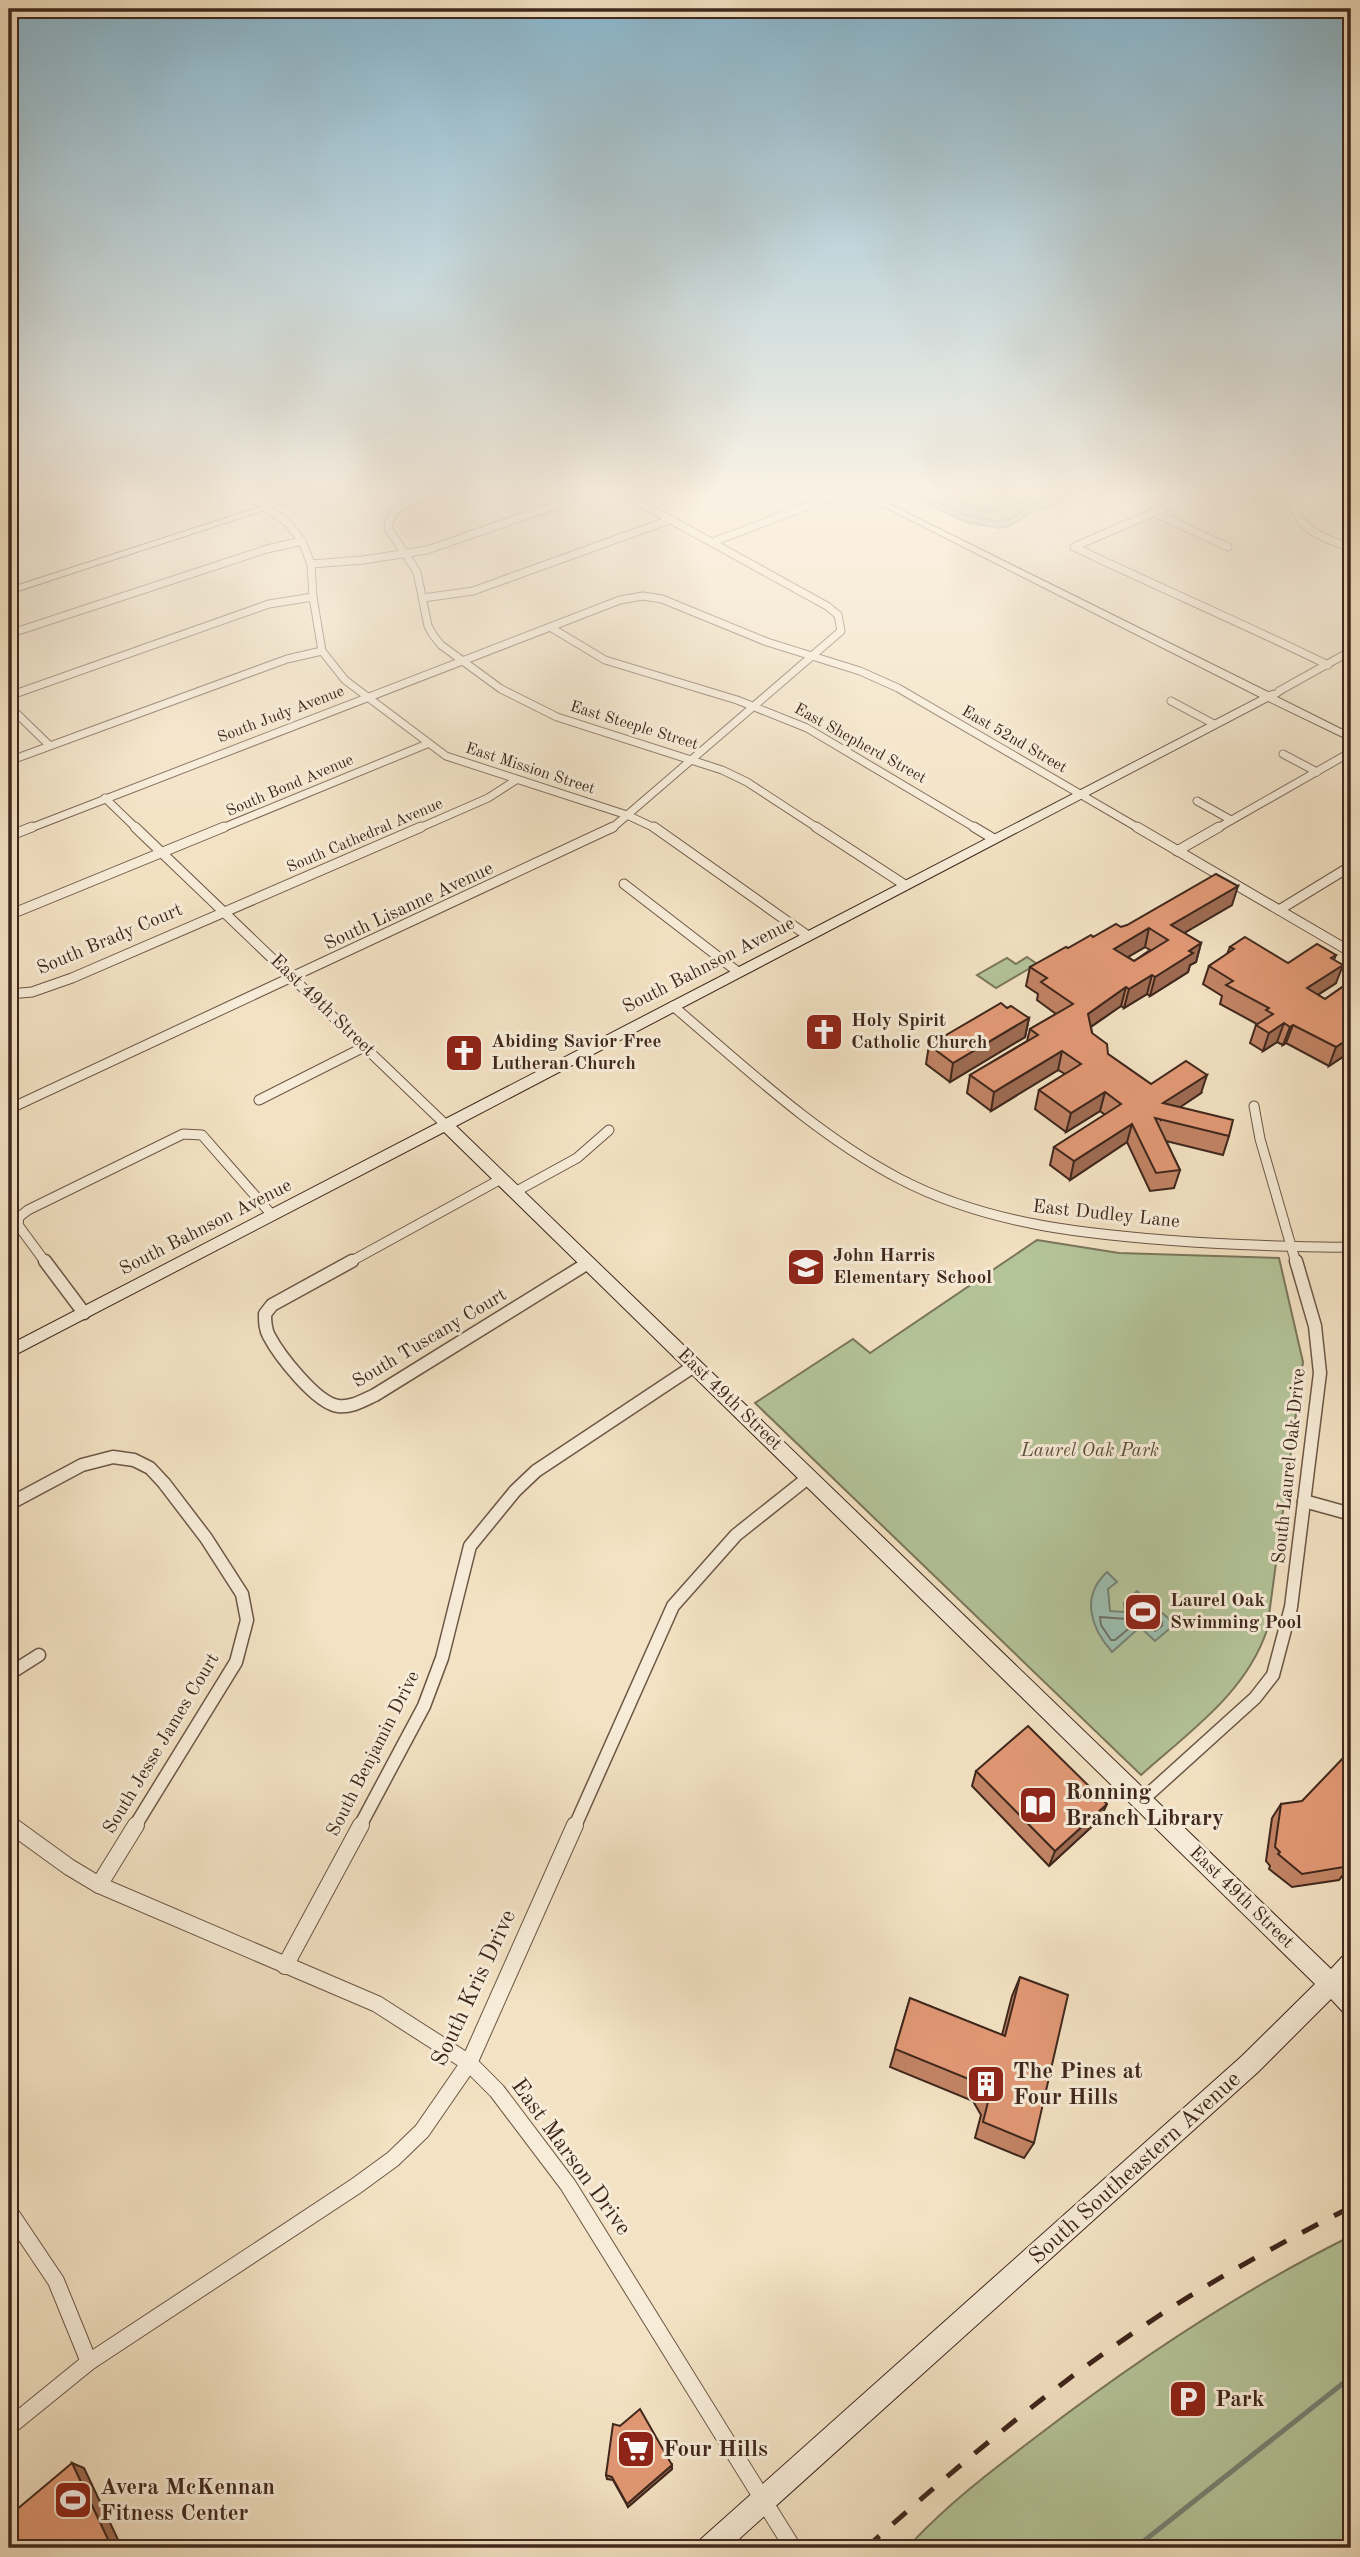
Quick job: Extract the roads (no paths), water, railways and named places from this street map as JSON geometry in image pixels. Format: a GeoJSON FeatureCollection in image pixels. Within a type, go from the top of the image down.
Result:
{"type":"FeatureCollection","features":[{"type":"Feature","properties":{"kind":"street"},"geometry":{"type":"LineString","coordinates":[[9,634],[72,613]]}},
{"type":"Feature","properties":{"kind":"street"},"geometry":{"type":"LineString","coordinates":[[9,696],[241,613]]}},
{"type":"Feature","properties":{"kind":"street","name":"East Mission Street"},"geometry":{"type":"LineString","coordinates":[[316,613],[322,651],[334,669],[366,698],[427,744],[446,756],[627,815],[668,835],[808,936]]}},
{"type":"Feature","properties":{"kind":"street","name":"East Steeple Street"},"geometry":{"type":"LineString","coordinates":[[426,613],[433,635],[462,661],[501,689],[535,707],[694,758],[747,782],[905,885]]}},
{"type":"Feature","properties":{"kind":"street","name":"South Judy Avenue"},"geometry":{"type":"LineString","coordinates":[[9,836],[585,613]]}},
{"type":"Feature","properties":{"kind":"street","name":"East 52nd Street"},"geometry":{"type":"LineString","coordinates":[[697,613],[766,642],[860,671],[898,688],[1351,952]]}},
{"type":"Feature","properties":{"kind":"street","name":"South Lisanne Avenue"},"geometry":{"type":"LineString","coordinates":[[9,1109],[596,838],[627,815],[841,631],[836,613]]}},
{"type":"Feature","properties":{"kind":"street"},"geometry":{"type":"LineString","coordinates":[[1108,613],[1274,694],[1351,727]]}},
{"type":"Feature","properties":{"kind":"street"},"geometry":{"type":"LineString","coordinates":[[1115,613],[1274,694],[1351,738]]}},
{"type":"Feature","properties":{"kind":"street"},"geometry":{"type":"LineString","coordinates":[[1221,613],[1328,665]]}},
{"type":"Feature","properties":{"kind":"street","name":"East Shepherd Street"},"geometry":{"type":"LineString","coordinates":[[550,627],[588,651],[625,668],[755,706],[836,743],[994,839]]}},
{"type":"Feature","properties":{"kind":"street","name":"South Bahnson Avenue"},"geometry":{"type":"LineString","coordinates":[[9,1352],[1274,694],[1351,650]]}},
{"type":"Feature","properties":{"kind":"street"},"geometry":{"type":"LineString","coordinates":[[9,761],[287,659],[322,651]]}},
{"type":"Feature","properties":{"kind":"street"},"geometry":{"type":"LineString","coordinates":[[1171,701],[1214,724]]}},
{"type":"Feature","properties":{"kind":"street"},"geometry":{"type":"LineString","coordinates":[[9,706],[50,745]]}},
{"type":"Feature","properties":{"kind":"street","name":"South Bond Avenue"},"geometry":{"type":"LineString","coordinates":[[163,854],[427,744]]}},
{"type":"Feature","properties":{"kind":"street"},"geometry":{"type":"LineString","coordinates":[[1177,851],[1351,752]]}},
{"type":"Feature","properties":{"kind":"street"},"geometry":{"type":"LineString","coordinates":[[1283,754],[1317,772]]}},
{"type":"Feature","properties":{"kind":"street","name":"South Cathedral Avenue"},"geometry":{"type":"LineString","coordinates":[[222,911],[488,798],[516,780]]}},
{"type":"Feature","properties":{"kind":"street","name":"East 49th Street"},"geometry":{"type":"LineString","coordinates":[[105,798],[446,1125],[1351,2004]]}},
{"type":"Feature","properties":{"kind":"street"},"geometry":{"type":"LineString","coordinates":[[1197,801],[1231,820]]}},
{"type":"Feature","properties":{"kind":"street"},"geometry":{"type":"LineString","coordinates":[[9,915],[163,854]]}},
{"type":"Feature","properties":{"kind":"street"},"geometry":{"type":"LineString","coordinates":[[1279,910],[1351,866]]}},
{"type":"Feature","properties":{"kind":"street"},"geometry":{"type":"LineString","coordinates":[[624,884],[738,972]]}},
{"type":"Feature","properties":{"kind":"street","name":"South Brady Court"},"geometry":{"type":"LineString","coordinates":[[9,994],[32,992],[53,985],[222,911]]}},
{"type":"Feature","properties":{"kind":"street","name":"East Dudley Lane"},"geometry":{"type":"LineString","coordinates":[[673,1006],[865,1159],[901,1180],[948,1201],[1002,1219],[1080,1233],[1292,1248],[1351,1247]]}},
{"type":"Feature","properties":{"kind":"street"},"geometry":{"type":"LineString","coordinates":[[258,1100],[364,1047]]}},
{"type":"Feature","properties":{"kind":"street","name":"South Laurel Oak Drive"},"geometry":{"type":"LineString","coordinates":[[1141,1801],[1255,1698],[1273,1675],[1291,1607],[1320,1373],[1315,1326],[1260,1139],[1254,1106]]}},
{"type":"Feature","properties":{"kind":"street"},"geometry":{"type":"LineString","coordinates":[[515,1192],[579,1158],[609,1130]]}},
{"type":"Feature","properties":{"kind":"street"},"geometry":{"type":"LineString","coordinates":[[84,1313],[18,1225],[19,1217],[28,1210],[183,1134],[193,1132],[202,1135],[272,1215]]}},
{"type":"Feature","properties":{"kind":"street","name":"South Tuscany Court"},"geometry":{"type":"LineString","coordinates":[[501,1179],[272,1305],[265,1314],[268,1334],[320,1396],[330,1405],[353,1406],[588,1263]]}},
{"type":"Feature","properties":{"kind":"street","name":"South Benjamin Drive"},"geometry":{"type":"LineString","coordinates":[[285,1966],[424,1706],[442,1658],[446,1630],[470,1546],[515,1491],[536,1471],[694,1366]]}},
{"type":"Feature","properties":{"kind":"street","name":"South Jesse James Court"},"geometry":{"type":"LineString","coordinates":[[9,1504],[72,1468],[97,1460],[127,1458],[153,1471],[233,1576],[246,1604],[246,1634],[236,1662],[99,1885]]}},
{"type":"Feature","properties":{"kind":"street","name":"South Kris Drive"},"geometry":{"type":"LineString","coordinates":[[9,2427],[89,2362],[393,2159],[422,2131],[469,2063],[673,1606],[727,1543],[809,1477]]}},
{"type":"Feature","properties":{"kind":"street"},"geometry":{"type":"LineString","coordinates":[[1304,1501],[1351,1514]]}},
{"type":"Feature","properties":{"kind":"street"},"geometry":{"type":"LineString","coordinates":[[9,1674],[39,1655]]}},
{"type":"Feature","properties":{"kind":"street","name":"East Marson Drive"},"geometry":{"type":"LineString","coordinates":[[9,1822],[69,1867],[99,1885],[377,2004],[469,2063],[498,2091],[568,2185],[793,2548]]}},
{"type":"Feature","properties":{"kind":"street","name":"South Southeastern Avenue"},"geometry":{"type":"LineString","coordinates":[[710,2548],[1250,2064],[1351,1964]]}},
{"type":"Feature","properties":{"kind":"street"},"geometry":{"type":"LineString","coordinates":[[9,2211],[21,2225],[56,2281],[89,2362]]}},
{"type":"Feature","properties":{"kind":"water","name":"Laurel Oak Swimming Pool"},"geometry":{"type":"Polygon","coordinates":[[[1107,1572],[1117,1582],[1108,1589],[1110,1611],[1125,1612],[1124,1603],[1137,1591],[1175,1624],[1155,1641],[1140,1627],[1112,1652],[1094,1623],[1091,1602],[1093,1592],[1107,1572]]]}},
{"type":"Feature","properties":{"kind":"waterway"},"geometry":{"type":"LineString","coordinates":[[1135,2548],[1351,2377]]}},
{"type":"Feature","properties":{"kind":"railway"},"geometry":{"type":"LineString","coordinates":[[866,2548],[1007,2427],[1118,2343],[1228,2273],[1351,2207]]}},
{"type":"Feature","properties":{"kind":"place","name":"Holy Spirit Catholic Church"},"geometry":{"type":"Point","coordinates":[824,1032]}},
{"type":"Feature","properties":{"kind":"place","name":"Abiding Savior Free Lutheran Church"},"geometry":{"type":"Point","coordinates":[464,1053]}},
{"type":"Feature","properties":{"kind":"place","name":"John Harris Elementary School"},"geometry":{"type":"Point","coordinates":[806,1267]}},
{"type":"Feature","properties":{"kind":"place","name":"Laurel Oak Swimming Pool"},"geometry":{"type":"Point","coordinates":[1143,1612]}},
{"type":"Feature","properties":{"kind":"place","name":"Ronning Branch Library"},"geometry":{"type":"Point","coordinates":[1038,1805]}},
{"type":"Feature","properties":{"kind":"place","name":"The Pines at Four Hills"},"geometry":{"type":"Point","coordinates":[986,2084]}},
{"type":"Feature","properties":{"kind":"place","name":"Park"},"geometry":{"type":"Point","coordinates":[1188,2399]}},
{"type":"Feature","properties":{"kind":"place","name":"Four Hills"},"geometry":{"type":"Point","coordinates":[636,2449]}},
{"type":"Feature","properties":{"kind":"place","name":"Avera McKennan Fitness Center"},"geometry":{"type":"Point","coordinates":[73,2500]}},
{"type":"Feature","properties":{"kind":"park label","name":"Laurel Oak Park"},"geometry":{"type":"Point","coordinates":[1090,1451]}}]}
